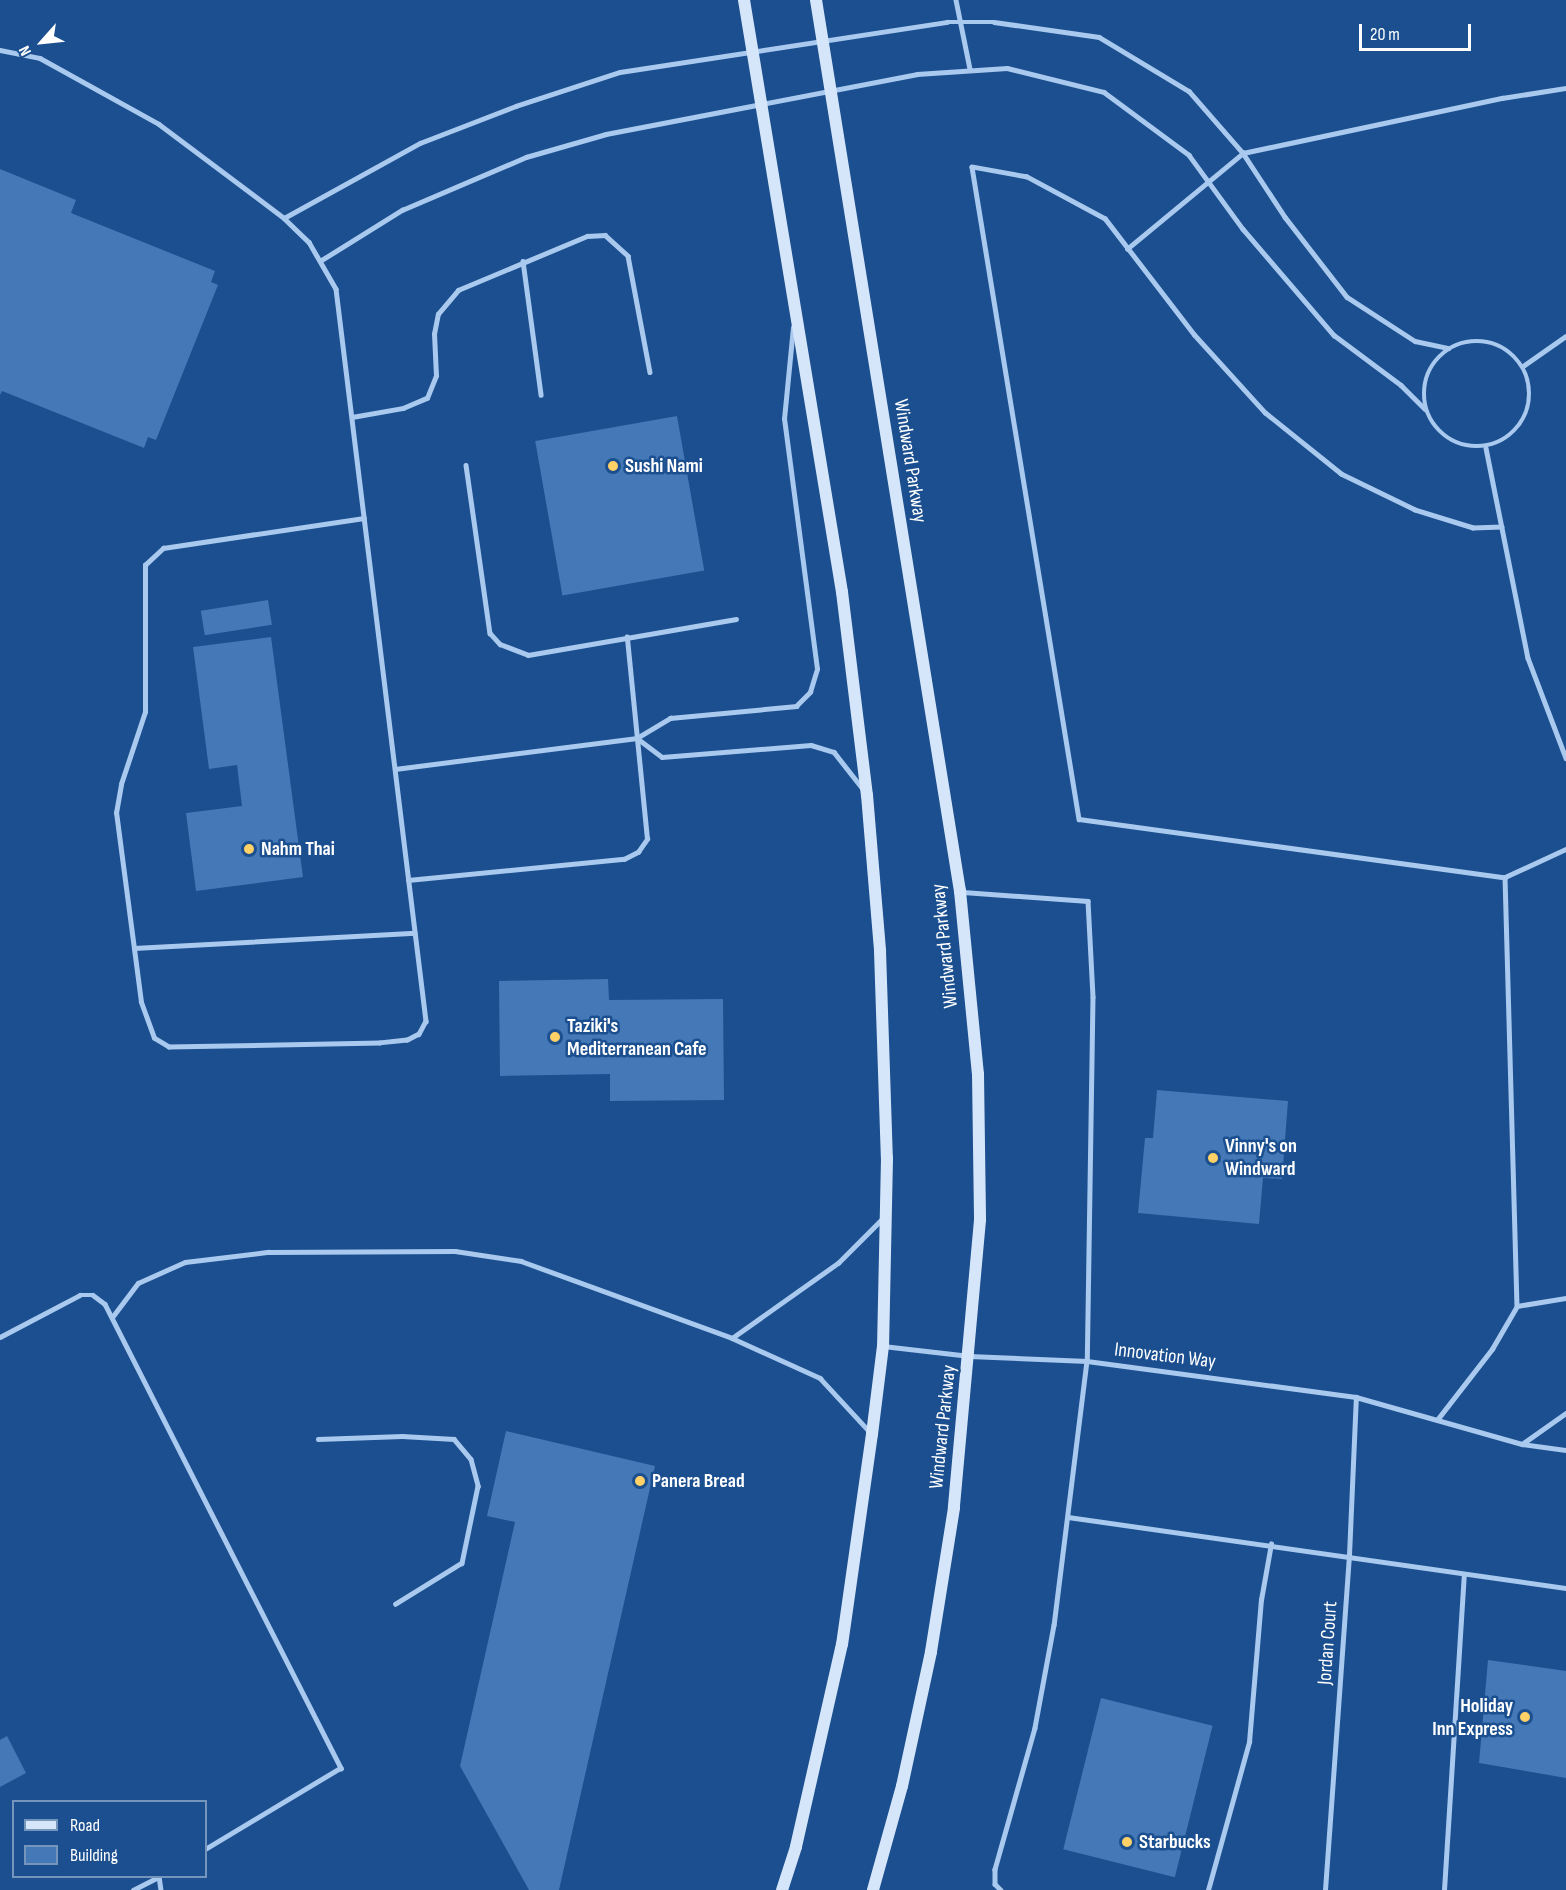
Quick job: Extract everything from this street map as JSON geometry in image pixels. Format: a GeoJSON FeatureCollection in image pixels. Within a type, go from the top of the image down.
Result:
{"type":"FeatureCollection","features":[{"type":"Feature","properties":{"kind":"main road"},"geometry":{"type":"LineString","coordinates":[[744,0],[842,592],[867,795],[880,951],[886,1214],[883,1346],[842,1644],[796,1847],[782,1890]]}},
{"type":"Feature","properties":{"kind":"main road","name":"Windward Parkway"},"geometry":{"type":"LineString","coordinates":[[816,0],[960,891],[978,1074],[980,1220],[954,1508],[931,1652],[902,1786],[873,1890]]}},
{"type":"Feature","properties":{"kind":"lane"},"geometry":{"type":"LineString","coordinates":[[956,0],[970,69]]}},
{"type":"Feature","properties":{"kind":"lane"},"geometry":{"type":"LineString","coordinates":[[284,218],[333,188],[420,143],[516,105],[620,72],[962,22],[994,22],[1099,38],[1189,91],[1243,153],[1285,217],[1347,297],[1414,341],[1448,348]]}},
{"type":"Feature","properties":{"kind":"lane"},"geometry":{"type":"LineString","coordinates":[[0,50],[40,58],[159,124],[284,218],[309,242],[336,289],[426,1021],[419,1034],[407,1040],[380,1043],[169,1047],[154,1038],[147,1020],[134,948],[116,813],[121,783],[146,712],[145,565],[163,548],[364,518]]}},
{"type":"Feature","properties":{"kind":"lane"},"geometry":{"type":"LineString","coordinates":[[320,261],[402,210],[526,157],[606,134],[831,91],[970,69],[1006,68],[1104,92],[1189,155],[1243,229],[1334,335],[1401,385],[1425,409],[1438,432],[1460,446],[1486,448],[1510,437],[1526,417],[1531,391],[1523,366],[1509,351],[1489,342],[1468,341],[1448,348],[1432,365],[1424,386],[1425,409]]}},
{"type":"Feature","properties":{"kind":"lane"},"geometry":{"type":"LineString","coordinates":[[1127,249],[1207,180],[1243,153],[1502,98],[1566,88]]}},
{"type":"Feature","properties":{"kind":"lane"},"geometry":{"type":"LineString","coordinates":[[1502,527],[1473,528],[1415,510],[1341,474],[1265,413],[1194,335],[1105,219],[1027,177],[972,167],[1079,819],[1505,877],[1566,849]]}},
{"type":"Feature","properties":{"kind":"lane"},"geometry":{"type":"LineString","coordinates":[[352,417],[404,408],[428,398],[436,376],[434,334],[438,314],[458,290],[587,236],[605,235],[628,256],[650,372]]}},
{"type":"Feature","properties":{"kind":"lane"},"geometry":{"type":"LineString","coordinates":[[523,261],[541,395]]}},
{"type":"Feature","properties":{"kind":"lane"},"geometry":{"type":"LineString","coordinates":[[394,769],[637,738],[670,718],[796,706],[810,692],[817,669],[784,419],[795,303]]}},
{"type":"Feature","properties":{"kind":"lane"},"geometry":{"type":"LineString","coordinates":[[1523,366],[1566,336]]}},
{"type":"Feature","properties":{"kind":"lane"},"geometry":{"type":"LineString","coordinates":[[1486,448],[1528,658],[1566,758]]}},
{"type":"Feature","properties":{"kind":"lane"},"geometry":{"type":"LineString","coordinates":[[466,465],[490,633],[500,644],[528,655],[736,620]]}},
{"type":"Feature","properties":{"kind":"lane"},"geometry":{"type":"LineString","coordinates":[[408,880],[624,859],[638,852],[647,839],[627,637]]}},
{"type":"Feature","properties":{"kind":"lane"},"geometry":{"type":"LineString","coordinates":[[637,738],[662,757],[811,745],[834,752],[867,795]]}},
{"type":"Feature","properties":{"kind":"lane"},"geometry":{"type":"LineString","coordinates":[[1437,1420],[1492,1349],[1517,1306],[1505,877]]}},
{"type":"Feature","properties":{"kind":"lane"},"geometry":{"type":"LineString","coordinates":[[960,891],[1088,901],[1093,997],[1088,1361],[1068,1517],[1035,1728],[995,1869],[995,1884],[1001,1890]]}},
{"type":"Feature","properties":{"kind":"lane"},"geometry":{"type":"LineString","coordinates":[[134,948],[415,933]]}},
{"type":"Feature","properties":{"kind":"lane"},"geometry":{"type":"LineString","coordinates":[[732,1338],[838,1263],[886,1214]]}},
{"type":"Feature","properties":{"kind":"lane"},"geometry":{"type":"LineString","coordinates":[[113,1316],[138,1283],[184,1262],[268,1252],[455,1251],[520,1261],[732,1338],[820,1378],[872,1434]]}},
{"type":"Feature","properties":{"kind":"lane"},"geometry":{"type":"LineString","coordinates":[[0,1337],[80,1295],[93,1294],[113,1316],[341,1768],[207,1848]]}},
{"type":"Feature","properties":{"kind":"lane"},"geometry":{"type":"LineString","coordinates":[[1517,1306],[1566,1298]]}},
{"type":"Feature","properties":{"kind":"lane","name":"Innovation Way"},"geometry":{"type":"LineString","coordinates":[[883,1346],[969,1356],[1088,1361],[1356,1397],[1522,1444],[1566,1450]]}},
{"type":"Feature","properties":{"kind":"lane","name":"Jordan Court"},"geometry":{"type":"LineString","coordinates":[[1325,1890],[1349,1555],[1356,1397]]}},
{"type":"Feature","properties":{"kind":"lane"},"geometry":{"type":"LineString","coordinates":[[1522,1444],[1566,1413]]}},
{"type":"Feature","properties":{"kind":"lane"},"geometry":{"type":"LineString","coordinates":[[318,1439],[402,1436],[453,1439],[471,1459],[478,1486],[462,1563],[396,1604]]}},
{"type":"Feature","properties":{"kind":"lane"},"geometry":{"type":"LineString","coordinates":[[1068,1517],[1349,1555],[1464,1575],[1566,1588]]}},
{"type":"Feature","properties":{"kind":"lane"},"geometry":{"type":"LineString","coordinates":[[1208,1890],[1249,1742],[1262,1600],[1271,1544]]}},
{"type":"Feature","properties":{"kind":"lane"},"geometry":{"type":"LineString","coordinates":[[1444,1890],[1464,1575]]}},
{"type":"Feature","properties":{"kind":"lane"},"geometry":{"type":"LineString","coordinates":[[133,1890],[157,1878]]}},
{"type":"Feature","properties":{"kind":"building"},"geometry":{"type":"Polygon","coordinates":[[[0,169],[76,200],[71,213],[215,271],[211,282],[218,285],[156,440],[148,437],[144,448],[2,391],[0,395],[0,169]]]}},
{"type":"Feature","properties":{"kind":"building"},"geometry":{"type":"Polygon","coordinates":[[[677,416],[704,571],[562,596],[535,441],[677,416]]]}},
{"type":"Feature","properties":{"kind":"building"},"geometry":{"type":"Polygon","coordinates":[[[268,600],[272,625],[205,635],[201,611],[268,600]]]}},
{"type":"Feature","properties":{"kind":"building"},"geometry":{"type":"Polygon","coordinates":[[[271,637],[303,877],[196,891],[186,813],[242,806],[237,765],[209,769],[193,647],[271,637]]]}},
{"type":"Feature","properties":{"kind":"building"},"geometry":{"type":"Polygon","coordinates":[[[608,979],[609,1000],[723,999],[724,1100],[610,1101],[610,1074],[500,1076],[499,981],[608,979]]]}},
{"type":"Feature","properties":{"kind":"building","name":"Vinny's on Windward"},"geometry":{"type":"Polygon","coordinates":[[[1157,1090],[1288,1101],[1282,1179],[1263,1178],[1259,1224],[1138,1213],[1145,1138],[1153,1138],[1157,1090]]]}},
{"type":"Feature","properties":{"kind":"building"},"geometry":{"type":"Polygon","coordinates":[[[506,1431],[655,1466],[559,1890],[529,1890],[460,1766],[515,1522],[487,1516],[506,1431]]]}},
{"type":"Feature","properties":{"kind":"building","name":"Holiday Inn Express"},"geometry":{"type":"Polygon","coordinates":[[[1488,1660],[1566,1671],[1566,1778],[1479,1763],[1488,1660]]]}},
{"type":"Feature","properties":{"kind":"building"},"geometry":{"type":"Polygon","coordinates":[[[1101,1698],[1213,1726],[1175,1877],[1063,1849],[1101,1698]]]}},
{"type":"Feature","properties":{"kind":"building"},"geometry":{"type":"Polygon","coordinates":[[[7,1736],[26,1773],[0,1787],[0,1740],[7,1736]]]}},
{"type":"Feature","properties":{"kind":"place","name":"Sushi Nami"},"geometry":{"type":"Point","coordinates":[613,466]}},
{"type":"Feature","properties":{"kind":"place","name":"Nahm Thai"},"geometry":{"type":"Point","coordinates":[249,849]}},
{"type":"Feature","properties":{"kind":"place","name":"Taziki's Mediterranean Cafe"},"geometry":{"type":"Point","coordinates":[555,1037]}},
{"type":"Feature","properties":{"kind":"place","name":"Vinny's on Windward"},"geometry":{"type":"Point","coordinates":[1213,1158]}},
{"type":"Feature","properties":{"kind":"place","name":"Panera Bread"},"geometry":{"type":"Point","coordinates":[640,1481]}},
{"type":"Feature","properties":{"kind":"place","name":"Holiday Inn Express"},"geometry":{"type":"Point","coordinates":[1525,1717]}},
{"type":"Feature","properties":{"kind":"place","name":"Starbucks"},"geometry":{"type":"Point","coordinates":[1127,1842]}}]}
